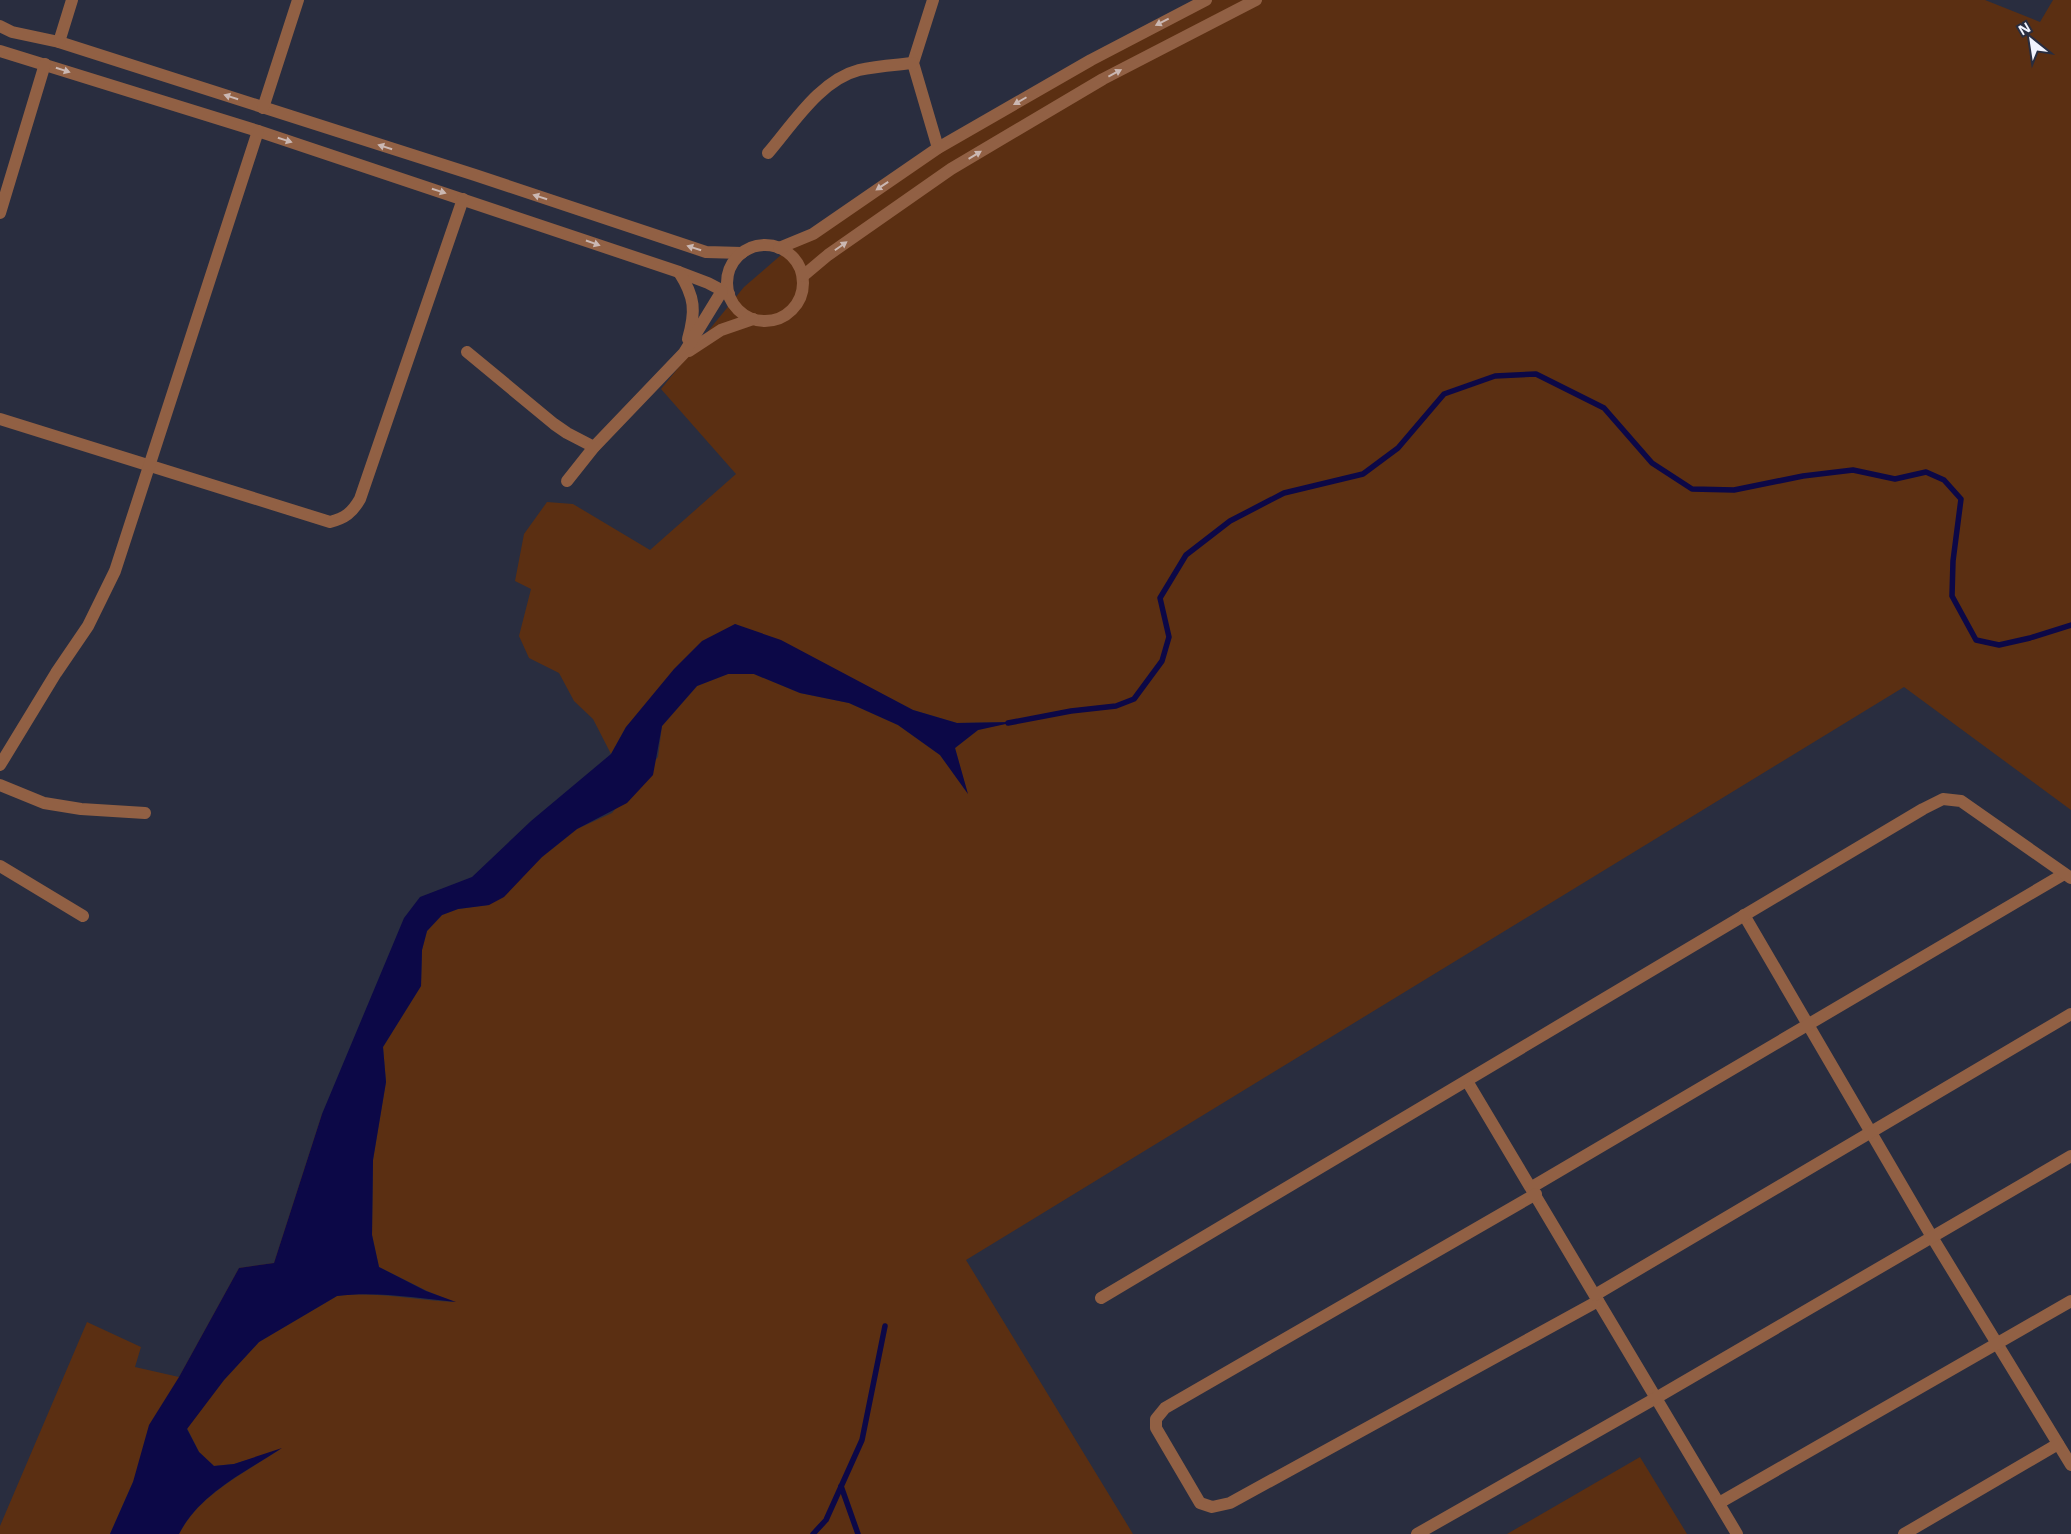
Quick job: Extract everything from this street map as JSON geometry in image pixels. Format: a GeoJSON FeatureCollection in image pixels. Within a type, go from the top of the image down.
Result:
{"type":"FeatureCollection","features":[{"type":"Feature","properties":{"kind":"street"},"geometry":{"type":"LineString","coordinates":[[59,42],[72,0]]}},
{"type":"Feature","properties":{"kind":"street"},"geometry":{"type":"LineString","coordinates":[[263,108],[298,0]]}},
{"type":"Feature","properties":{"kind":"street"},"geometry":{"type":"LineString","coordinates":[[932,0],[913,63],[938,148]]}},
{"type":"Feature","properties":{"kind":"street"},"geometry":{"type":"LineString","coordinates":[[779,248],[813,234],[938,148],[1091,60],[1206,0]]}},
{"type":"Feature","properties":{"kind":"street"},"geometry":{"type":"LineString","coordinates":[[803,276],[828,255],[952,169],[1102,79],[1256,0]]}},
{"type":"Feature","properties":{"kind":"street"},"geometry":{"type":"LineString","coordinates":[[0,26],[12,32],[59,42],[475,175],[706,252],[742,253]]}},
{"type":"Feature","properties":{"kind":"street"},"geometry":{"type":"LineString","coordinates":[[0,51],[258,131],[679,272],[708,283],[726,293],[740,311],[753,319],[776,319],[790,312],[800,299],[803,276],[801,269],[792,256],[779,248],[764,245],[756,246],[742,253],[729,272],[726,293],[684,354],[594,447],[567,481]]}},
{"type":"Feature","properties":{"kind":"street"},"geometry":{"type":"LineString","coordinates":[[768,153],[816,98],[836,80],[858,70],[913,63]]}},
{"type":"Feature","properties":{"kind":"street"},"geometry":{"type":"LineString","coordinates":[[0,213],[45,64]]}},
{"type":"Feature","properties":{"kind":"street"},"geometry":{"type":"LineString","coordinates":[[0,765],[56,673],[88,626],[115,571],[258,131]]}},
{"type":"Feature","properties":{"kind":"street"},"geometry":{"type":"LineString","coordinates":[[0,419],[330,522],[343,519],[353,512],[360,499],[463,199]]}},
{"type":"Feature","properties":{"kind":"street"},"geometry":{"type":"LineString","coordinates":[[679,272],[688,287],[694,303],[691,327],[684,354]]}},
{"type":"Feature","properties":{"kind":"street"},"geometry":{"type":"LineString","coordinates":[[684,354],[721,330],[753,319]]}},
{"type":"Feature","properties":{"kind":"street"},"geometry":{"type":"LineString","coordinates":[[467,352],[554,424],[594,447]]}},
{"type":"Feature","properties":{"kind":"street"},"geometry":{"type":"LineString","coordinates":[[0,784],[44,803],[145,814]]}},
{"type":"Feature","properties":{"kind":"street"},"geometry":{"type":"LineString","coordinates":[[1101,1298],[1923,809],[1943,800],[1961,801],[2068,876],[1808,1024],[1534,1190],[1165,1408],[1156,1419],[1156,1428],[1200,1503],[1212,1507],[1230,1503],[1596,1298],[2071,1014]]}},
{"type":"Feature","properties":{"kind":"street"},"geometry":{"type":"LineString","coordinates":[[0,866],[83,916]]}},
{"type":"Feature","properties":{"kind":"street"},"geometry":{"type":"LineString","coordinates":[[1744,916],[1932,1237],[2071,1465]]}},
{"type":"Feature","properties":{"kind":"street"},"geometry":{"type":"LineString","coordinates":[[1467,1081],[1534,1190],[1737,1534]]}},
{"type":"Feature","properties":{"kind":"street"},"geometry":{"type":"LineString","coordinates":[[1416,1534],[1656,1398],[2071,1156]]}},
{"type":"Feature","properties":{"kind":"street"},"geometry":{"type":"LineString","coordinates":[[1719,1503],[2071,1301]]}},
{"type":"Feature","properties":{"kind":"street"},"geometry":{"type":"LineString","coordinates":[[1904,1534],[2058,1444]]}},
{"type":"Feature","properties":{"kind":"shaded area"},"geometry":{"type":"Polygon","coordinates":[[[1201,0],[1985,0],[2040,22],[2053,0],[2071,0],[2071,810],[1904,687],[966,1260],[1133,1534],[179,1534],[188,1520],[210,1496],[237,1476],[279,1450],[234,1464],[214,1466],[199,1452],[187,1428],[224,1380],[259,1342],[337,1296],[381,1295],[454,1302],[379,1267],[372,1235],[373,1160],[386,1082],[383,1047],[421,986],[422,950],[427,931],[442,915],[458,909],[489,905],[542,857],[577,829],[612,813],[658,757],[662,726],[697,686],[728,674],[754,674],[800,693],[849,703],[898,725],[940,755],[967,792],[955,748],[978,730],[1012,722],[957,723],[913,710],[855,680],[735,624],[626,727],[611,754],[593,719],[574,701],[559,673],[529,658],[519,636],[531,589],[515,581],[524,534],[547,502],[573,504],[650,550],[736,474],[661,389],[744,287],[796,242],[981,122],[1201,0]]]}},
{"type":"Feature","properties":{"kind":"shaded area"},"geometry":{"type":"Polygon","coordinates":[[[735,624],[781,640],[913,710],[957,723],[1015,722],[978,730],[955,748],[968,794],[940,755],[898,725],[849,703],[800,693],[754,674],[728,674],[697,686],[662,726],[653,775],[627,803],[577,829],[542,857],[504,897],[489,905],[458,909],[442,915],[427,931],[422,950],[421,986],[383,1047],[386,1082],[373,1160],[372,1235],[379,1267],[426,1291],[456,1302],[367,1294],[337,1296],[259,1342],[224,1380],[187,1429],[199,1452],[214,1466],[234,1464],[282,1448],[224,1485],[198,1507],[179,1534],[110,1534],[133,1482],[149,1425],[179,1377],[239,1268],[274,1263],[322,1114],[404,918],[420,897],[472,877],[531,821],[611,754],[626,727],[674,669],[702,641],[735,624]]]}},
{"type":"Feature","properties":{"kind":"shaded area"},"geometry":{"type":"Polygon","coordinates":[[[322,1114],[342,1197],[133,1482],[110,1534],[0,1534],[0,1526],[87,1322],[141,1347],[135,1367],[179,1377],[239,1268],[274,1263],[322,1114]]]}},
{"type":"Feature","properties":{"kind":"shaded area"},"geometry":{"type":"Polygon","coordinates":[[[1640,1457],[1687,1534],[1507,1534],[1640,1457]]]}},
{"type":"Feature","properties":{"kind":"waterway"},"geometry":{"type":"LineString","coordinates":[[1008,723],[1071,711],[1116,706],[1134,699],[1162,661],[1169,637],[1160,598],[1186,555],[1230,521],[1284,493],[1363,474],[1398,448],[1444,394],[1495,376],[1536,374],[1604,408],[1652,463],[1692,489],[1734,490],[1803,476],[1853,470],[1895,479],[1926,472],[1944,480],[1961,499],[1953,561],[1952,596],[1976,640],[1999,645],[2030,638],[2071,625]]}},
{"type":"Feature","properties":{"kind":"waterway"},"geometry":{"type":"LineString","coordinates":[[813,1534],[826,1520],[862,1440],[885,1326]]}},
{"type":"Feature","properties":{"kind":"waterway"},"geometry":{"type":"LineString","coordinates":[[841,1486],[858,1534]]}}]}
